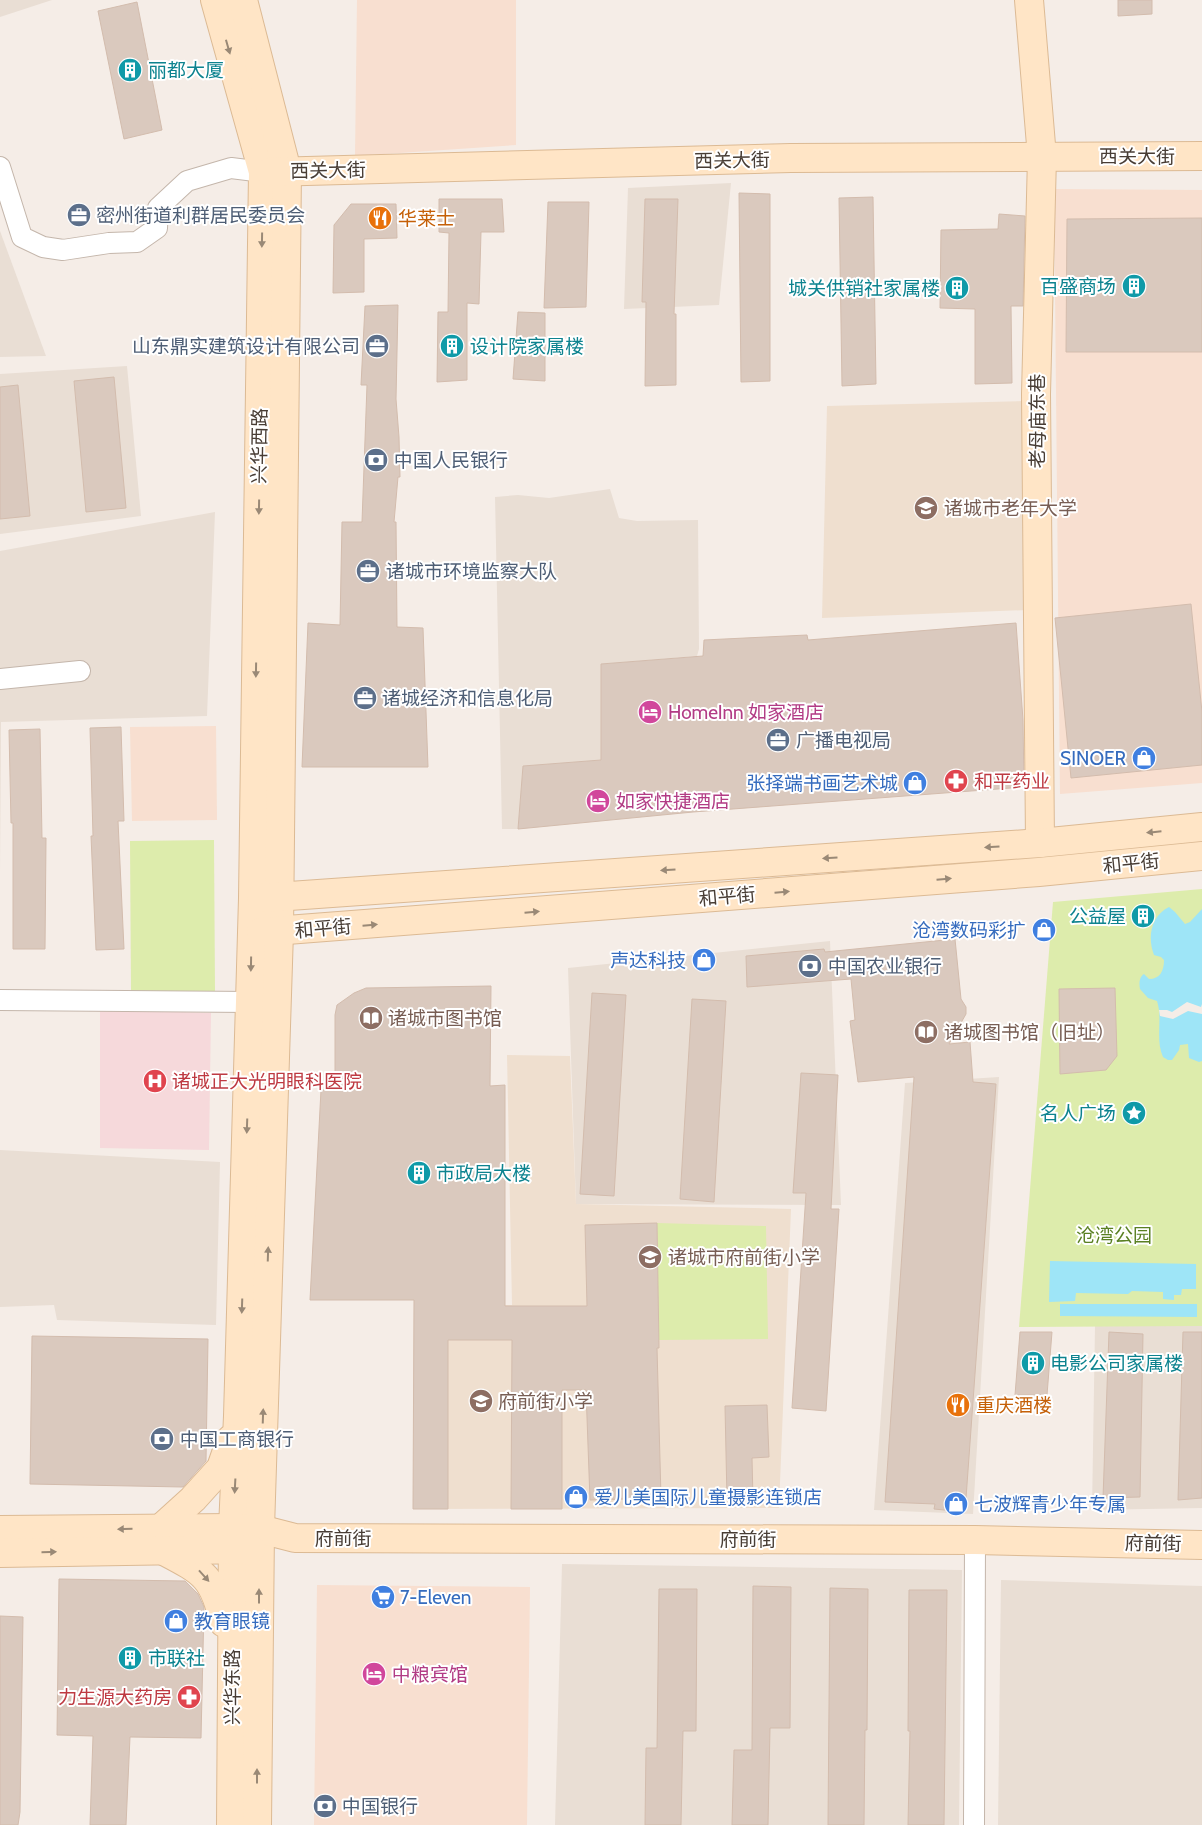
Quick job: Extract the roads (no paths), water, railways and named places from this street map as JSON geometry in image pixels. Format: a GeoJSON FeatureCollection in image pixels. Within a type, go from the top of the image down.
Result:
{"type":"FeatureCollection","features":[{"type":"Feature","properties":{"kind":"main road"},"geometry":{"type":"LineString","coordinates":[[215,0],[275,172]]}},
{"type":"Feature","properties":{"kind":"main road"},"geometry":{"type":"LineString","coordinates":[[243,0],[275,172],[266,898],[279,932],[246,1539]]}},
{"type":"Feature","properties":{"kind":"main road","name":"老母庙东巷"},"geometry":{"type":"LineString","coordinates":[[1029,0],[1042,157],[1036,394],[1040,843]]}},
{"type":"Feature","properties":{"kind":"main road","name":"西关大街"},"geometry":{"type":"LineString","coordinates":[[275,172],[791,158],[1202,156]]}},
{"type":"Feature","properties":{"kind":"main road","name":"和平街"},"geometry":{"type":"LineString","coordinates":[[266,898],[1040,843],[1202,826]]}},
{"type":"Feature","properties":{"kind":"main road","name":"和平街"},"geometry":{"type":"LineString","coordinates":[[252,932],[279,932],[1029,873],[1202,856]]}},
{"type":"Feature","properties":{"kind":"main road"},"geometry":{"type":"LineString","coordinates":[[257,1825],[246,1539],[238,1416],[252,932],[266,898]]}},
{"type":"Feature","properties":{"kind":"main road"},"geometry":{"type":"LineString","coordinates":[[232,1656],[219,1598],[211,1584],[197,1568],[162,1539],[221,1468],[238,1416]]}},
{"type":"Feature","properties":{"kind":"main road","name":"府前街"},"geometry":{"type":"LineString","coordinates":[[0,1530],[162,1539],[975,1540],[1202,1544]]}},
{"type":"Feature","properties":{"kind":"main road","name":"府前街"},"geometry":{"type":"LineString","coordinates":[[0,1553],[162,1539]]}},
{"type":"Feature","properties":{"kind":"main road","name":"兴华东路"},"geometry":{"type":"LineString","coordinates":[[231,1825],[232,1656],[246,1539]]}},
{"type":"Feature","properties":{"kind":"street"},"geometry":{"type":"LineString","coordinates":[[0,167],[22,237],[43,247],[63,250],[109,243],[137,242],[157,228],[158,208],[187,181],[232,168],[275,172]]}},
{"type":"Feature","properties":{"kind":"street"},"geometry":{"type":"LineString","coordinates":[[0,679],[80,671]]}},
{"type":"Feature","properties":{"kind":"street"},"geometry":{"type":"LineString","coordinates":[[0,1000],[251,1002]]}},
{"type":"Feature","properties":{"kind":"street"},"geometry":{"type":"LineString","coordinates":[[974,1825],[975,1540]]}},
{"type":"Feature","properties":{"kind":"water"},"geometry":{"type":"Polygon","coordinates":[[[1169,907],[1185,924],[1190,922],[1202,909],[1202,1061],[1199,1062],[1189,1058],[1188,1044],[1180,1045],[1172,1060],[1163,1057],[1157,1001],[1148,998],[1140,989],[1142,975],[1144,974],[1149,979],[1153,979],[1159,976],[1162,971],[1164,960],[1154,955],[1151,934],[1154,921],[1169,907]]]}},
{"type":"Feature","properties":{"kind":"water"},"geometry":{"type":"Polygon","coordinates":[[[1050,1261],[1196,1264],[1196,1289],[1182,1289],[1181,1295],[1174,1295],[1174,1300],[1163,1299],[1163,1292],[1132,1291],[1128,1294],[1076,1293],[1075,1301],[1049,1302],[1050,1261]]]}},
{"type":"Feature","properties":{"kind":"water"},"geometry":{"type":"Polygon","coordinates":[[[1060,1304],[1197,1304],[1197,1317],[1060,1316],[1060,1304]]]}},
{"type":"Feature","properties":{"kind":"place","name":"丽都大厦"},"geometry":{"type":"Point","coordinates":[130,70]}},
{"type":"Feature","properties":{"kind":"place","name":"密州街道利群居民委员会"},"geometry":{"type":"Point","coordinates":[79,215]}},
{"type":"Feature","properties":{"kind":"place","name":"华莱士"},"geometry":{"type":"Point","coordinates":[380,218]}},
{"type":"Feature","properties":{"kind":"place","name":"百盛商场"},"geometry":{"type":"Point","coordinates":[1134,286]}},
{"type":"Feature","properties":{"kind":"place","name":"城关供销社家属楼"},"geometry":{"type":"Point","coordinates":[957,288]}},
{"type":"Feature","properties":{"kind":"place","name":"山东鼎实建筑设计有限公司"},"geometry":{"type":"Point","coordinates":[377,346]}},
{"type":"Feature","properties":{"kind":"place","name":"设计院家属楼"},"geometry":{"type":"Point","coordinates":[452,346]}},
{"type":"Feature","properties":{"kind":"place","name":"中国人民银行"},"geometry":{"type":"Point","coordinates":[376,460]}},
{"type":"Feature","properties":{"kind":"place","name":"诸城市老年大学"},"geometry":{"type":"Point","coordinates":[926,508]}},
{"type":"Feature","properties":{"kind":"place","name":"诸城市环境监察大队"},"geometry":{"type":"Point","coordinates":[368,571]}},
{"type":"Feature","properties":{"kind":"place","name":"诸城经济和信息化局"},"geometry":{"type":"Point","coordinates":[365,698]}},
{"type":"Feature","properties":{"kind":"place","name":"HomeInn 如家酒店"},"geometry":{"type":"Point","coordinates":[650,712]}},
{"type":"Feature","properties":{"kind":"place","name":"广播电视局"},"geometry":{"type":"Point","coordinates":[778,740]}},
{"type":"Feature","properties":{"kind":"place","name":"SINOER"},"geometry":{"type":"Point","coordinates":[1144,758]}},
{"type":"Feature","properties":{"kind":"place","name":"和平药业"},"geometry":{"type":"Point","coordinates":[956,781]}},
{"type":"Feature","properties":{"kind":"place","name":"张择端书画艺术城"},"geometry":{"type":"Point","coordinates":[915,783]}},
{"type":"Feature","properties":{"kind":"place","name":"如家快捷酒店"},"geometry":{"type":"Point","coordinates":[598,801]}},
{"type":"Feature","properties":{"kind":"place","name":"公益屋"},"geometry":{"type":"Point","coordinates":[1143,916]}},
{"type":"Feature","properties":{"kind":"place","name":"沧湾数码彩扩"},"geometry":{"type":"Point","coordinates":[1044,930]}},
{"type":"Feature","properties":{"kind":"place","name":"声达科技"},"geometry":{"type":"Point","coordinates":[704,960]}},
{"type":"Feature","properties":{"kind":"place","name":"中国农业银行"},"geometry":{"type":"Point","coordinates":[810,966]}},
{"type":"Feature","properties":{"kind":"place","name":"诸城市图书馆"},"geometry":{"type":"Point","coordinates":[371,1018]}},
{"type":"Feature","properties":{"kind":"place","name":"诸城图书馆（旧址）"},"geometry":{"type":"Point","coordinates":[926,1032]}},
{"type":"Feature","properties":{"kind":"place","name":"诸城正大光明眼科医院"},"geometry":{"type":"Point","coordinates":[155,1081]}},
{"type":"Feature","properties":{"kind":"place","name":"名人广场"},"geometry":{"type":"Point","coordinates":[1134,1113]}},
{"type":"Feature","properties":{"kind":"place","name":"市政局大楼"},"geometry":{"type":"Point","coordinates":[419,1173]}},
{"type":"Feature","properties":{"kind":"place","name":"诸城市府前街小学"},"geometry":{"type":"Point","coordinates":[650,1257]}},
{"type":"Feature","properties":{"kind":"place","name":"电影公司家属楼"},"geometry":{"type":"Point","coordinates":[1033,1363]}},
{"type":"Feature","properties":{"kind":"place","name":"府前街小学"},"geometry":{"type":"Point","coordinates":[481,1401]}},
{"type":"Feature","properties":{"kind":"place","name":"重庆酒楼"},"geometry":{"type":"Point","coordinates":[958,1405]}},
{"type":"Feature","properties":{"kind":"place","name":"中国工商银行"},"geometry":{"type":"Point","coordinates":[162,1439]}},
{"type":"Feature","properties":{"kind":"place","name":"爱儿美国际儿童摄影连锁店"},"geometry":{"type":"Point","coordinates":[576,1497]}},
{"type":"Feature","properties":{"kind":"place","name":"七波辉青少年专属"},"geometry":{"type":"Point","coordinates":[956,1504]}},
{"type":"Feature","properties":{"kind":"place","name":"7-Eleven"},"geometry":{"type":"Point","coordinates":[383,1597]}},
{"type":"Feature","properties":{"kind":"place","name":"教育眼镜"},"geometry":{"type":"Point","coordinates":[176,1621]}},
{"type":"Feature","properties":{"kind":"place","name":"市联社"},"geometry":{"type":"Point","coordinates":[130,1658]}},
{"type":"Feature","properties":{"kind":"place","name":"中粮宾馆"},"geometry":{"type":"Point","coordinates":[374,1674]}},
{"type":"Feature","properties":{"kind":"place","name":"力生源大药房"},"geometry":{"type":"Point","coordinates":[189,1697]}},
{"type":"Feature","properties":{"kind":"place","name":"中国银行"},"geometry":{"type":"Point","coordinates":[325,1806]}},
{"type":"Feature","properties":{"kind":"park label","name":"沧湾公园"},"geometry":{"type":"Point","coordinates":[1114,1235]}}]}
